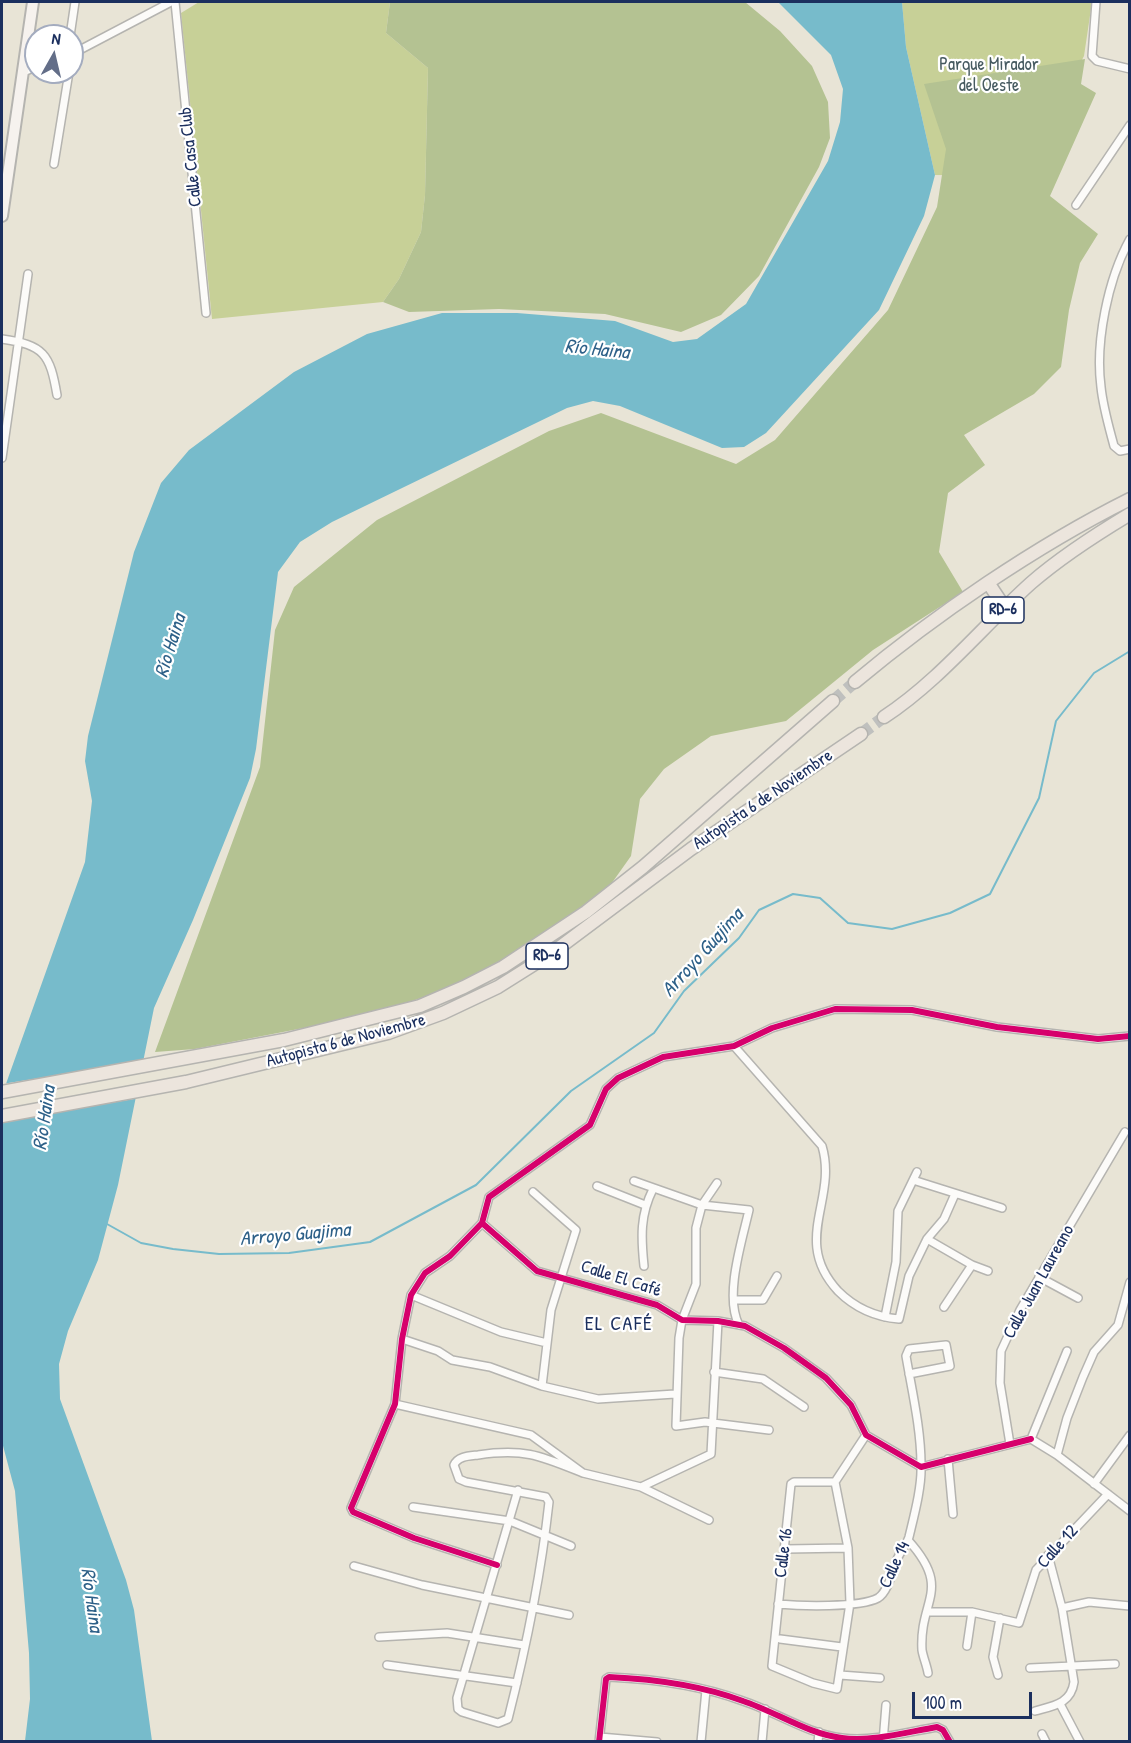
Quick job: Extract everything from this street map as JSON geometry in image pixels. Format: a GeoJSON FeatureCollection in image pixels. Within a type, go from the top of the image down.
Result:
{"type":"FeatureCollection","features":[{"type":"Feature","properties":{"kind":"highway","name":"RD-6"},"geometry":{"type":"LineString","coordinates":[[855,682],[890,652],[989,584],[1095,516],[1130,499]]}},
{"type":"Feature","properties":{"kind":"highway","name":"RD-6"},"geometry":{"type":"LineString","coordinates":[[884,717],[929,682],[1005,608],[1080,544],[1130,514]]}},
{"type":"Feature","properties":{"kind":"highway"},"geometry":{"type":"LineString","coordinates":[[989,584],[1005,608]]}},
{"type":"Feature","properties":{"kind":"highway","name":"Autopista 6 de Noviembre"},"geometry":{"type":"LineString","coordinates":[[2,1092],[284,1040],[420,1006],[503,967],[585,912],[642,867],[833,701]]}},
{"type":"Feature","properties":{"kind":"highway","name":"Autopista 6 de Noviembre"},"geometry":{"type":"LineString","coordinates":[[2,1116],[186,1082],[388,1033],[443,1013],[498,987],[552,953],[736,817],[861,734]]}},
{"type":"Feature","properties":{"kind":"street"},"geometry":{"type":"LineString","coordinates":[[2,216],[33,2]]}},
{"type":"Feature","properties":{"kind":"street"},"geometry":{"type":"LineString","coordinates":[[72,24],[75,2]]}},
{"type":"Feature","properties":{"kind":"street"},"geometry":{"type":"LineString","coordinates":[[84,48],[163,4],[173,2]]}},
{"type":"Feature","properties":{"kind":"street","name":"Calle Casa Club"},"geometry":{"type":"LineString","coordinates":[[173,2],[206,313]]}},
{"type":"Feature","properties":{"kind":"street"},"geometry":{"type":"LineString","coordinates":[[1096,2],[1091,52],[1093,59],[1130,69]]}},
{"type":"Feature","properties":{"kind":"street"},"geometry":{"type":"LineString","coordinates":[[54,164],[67,84]]}},
{"type":"Feature","properties":{"kind":"street"},"geometry":{"type":"LineString","coordinates":[[1076,205],[1130,125]]}},
{"type":"Feature","properties":{"kind":"street"},"geometry":{"type":"LineString","coordinates":[[1130,239],[1113,277],[1102,322],[1100,386],[1114,446],[1120,451],[1130,449]]}},
{"type":"Feature","properties":{"kind":"street"},"geometry":{"type":"LineString","coordinates":[[2,458],[28,274]]}},
{"type":"Feature","properties":{"kind":"street"},"geometry":{"type":"LineString","coordinates":[[2,339],[20,341],[46,356],[51,362],[57,395]]}},
{"type":"Feature","properties":{"kind":"street"},"geometry":{"type":"LineString","coordinates":[[497,1565],[414,1538],[351,1510],[394,1404],[402,1339],[411,1295],[425,1274],[450,1256],[482,1223],[489,1197],[590,1125],[606,1089],[618,1078],[663,1057],[734,1046],[772,1028],[835,1010],[912,1010],[997,1027],[1098,1040],[1130,1036]]}},
{"type":"Feature","properties":{"kind":"street"},"geometry":{"type":"LineString","coordinates":[[734,1046],[822,1146],[828,1166],[816,1225],[816,1257],[831,1283],[852,1305],[885,1317],[899,1319],[901,1317],[909,1276],[927,1239],[944,1219],[955,1194]]}},
{"type":"Feature","properties":{"kind":"street","name":"Calle Juan Laureano"},"geometry":{"type":"LineString","coordinates":[[1010,1444],[1000,1383],[1001,1351],[1020,1310],[1125,1132]]}},
{"type":"Feature","properties":{"kind":"street"},"geometry":{"type":"LineString","coordinates":[[885,1317],[896,1262],[897,1211],[917,1172]]}},
{"type":"Feature","properties":{"kind":"street"},"geometry":{"type":"LineString","coordinates":[[634,1180],[653,1189],[702,1205],[749,1210],[735,1272],[733,1314],[739,1325]]}},
{"type":"Feature","properties":{"kind":"street"},"geometry":{"type":"LineString","coordinates":[[914,1180],[1002,1208]]}},
{"type":"Feature","properties":{"kind":"street"},"geometry":{"type":"LineString","coordinates":[[717,1183],[702,1205],[696,1228],[696,1284],[682,1320],[675,1394],[676,1426],[705,1422],[769,1430]]}},
{"type":"Feature","properties":{"kind":"street"},"geometry":{"type":"LineString","coordinates":[[597,1186],[645,1205]]}},
{"type":"Feature","properties":{"kind":"street"},"geometry":{"type":"LineString","coordinates":[[644,1266],[640,1232],[645,1205],[653,1189]]}},
{"type":"Feature","properties":{"kind":"street"},"geometry":{"type":"LineString","coordinates":[[533,1192],[576,1230],[550,1310],[542,1386]]}},
{"type":"Feature","properties":{"kind":"street","name":"Calle El Café"},"geometry":{"type":"LineString","coordinates":[[482,1223],[537,1271],[657,1305],[682,1320],[718,1321],[739,1325],[784,1348],[826,1378],[851,1405],[866,1435]]}},
{"type":"Feature","properties":{"kind":"street"},"geometry":{"type":"LineString","coordinates":[[927,1239],[972,1266],[988,1271]]}},
{"type":"Feature","properties":{"kind":"street"},"geometry":{"type":"LineString","coordinates":[[944,1307],[972,1266]]}},
{"type":"Feature","properties":{"kind":"street"},"geometry":{"type":"LineString","coordinates":[[734,1299],[762,1300],[777,1276]]}},
{"type":"Feature","properties":{"kind":"street"},"geometry":{"type":"LineString","coordinates":[[1039,1277],[1078,1298]]}},
{"type":"Feature","properties":{"kind":"street"},"geometry":{"type":"LineString","coordinates":[[1057,1455],[1067,1418],[1083,1377],[1094,1352],[1118,1325],[1130,1282]]}},
{"type":"Feature","properties":{"kind":"street"},"geometry":{"type":"LineString","coordinates":[[411,1295],[501,1332],[547,1343]]}},
{"type":"Feature","properties":{"kind":"street"},"geometry":{"type":"LineString","coordinates":[[641,1487],[711,1454],[718,1321]]}},
{"type":"Feature","properties":{"kind":"street"},"geometry":{"type":"LineString","coordinates":[[402,1339],[438,1351],[452,1360],[490,1367],[542,1386],[598,1399],[675,1394]]}},
{"type":"Feature","properties":{"kind":"street","name":"Calle 14"},"geometry":{"type":"LineString","coordinates":[[778,1604],[800,1606],[850,1604],[876,1599],[883,1594],[899,1554],[908,1540],[921,1467],[906,1356],[909,1349],[946,1345],[950,1366],[909,1374]]}},
{"type":"Feature","properties":{"kind":"street"},"geometry":{"type":"LineString","coordinates":[[1031,1439],[1067,1351]]}},
{"type":"Feature","properties":{"kind":"street"},"geometry":{"type":"LineString","coordinates":[[714,1372],[763,1380],[804,1407]]}},
{"type":"Feature","properties":{"kind":"street"},"geometry":{"type":"LineString","coordinates":[[394,1404],[531,1435],[583,1473]]}},
{"type":"Feature","properties":{"kind":"street"},"geometry":{"type":"LineString","coordinates":[[880,1678],[840,1675],[842,1647],[850,1604],[848,1548],[835,1482],[866,1435],[921,1467],[1031,1439],[1057,1455],[1130,1511]]}},
{"type":"Feature","properties":{"kind":"street"},"geometry":{"type":"LineString","coordinates":[[1094,1484],[1130,1435]]}},
{"type":"Feature","properties":{"kind":"street"},"geometry":{"type":"LineString","coordinates":[[518,1490],[457,1698],[458,1709],[498,1723],[508,1719],[517,1683],[545,1536],[548,1499],[518,1490],[466,1482],[455,1472],[456,1461],[462,1457],[504,1451],[537,1454],[583,1473],[641,1487],[709,1520]]}},
{"type":"Feature","properties":{"kind":"street"},"geometry":{"type":"LineString","coordinates":[[948,1459],[953,1514]]}},
{"type":"Feature","properties":{"kind":"street","name":"Calle 16"},"geometry":{"type":"LineString","coordinates":[[835,1482],[794,1482],[791,1484],[772,1666],[773,1669],[813,1683],[838,1688],[840,1675]]}},
{"type":"Feature","properties":{"kind":"street","name":"Calle 12"},"geometry":{"type":"LineString","coordinates":[[928,1612],[972,1612],[1019,1623],[1036,1570],[1108,1494]]}},
{"type":"Feature","properties":{"kind":"street"},"geometry":{"type":"LineString","coordinates":[[412,1507],[510,1521],[571,1546]]}},
{"type":"Feature","properties":{"kind":"street"},"geometry":{"type":"LineString","coordinates":[[908,1540],[930,1571],[932,1593],[922,1650],[928,1673]]}},
{"type":"Feature","properties":{"kind":"street"},"geometry":{"type":"LineString","coordinates":[[786,1549],[848,1548]]}},
{"type":"Feature","properties":{"kind":"street"},"geometry":{"type":"LineString","coordinates":[[1035,1711],[1060,1704],[1072,1691],[1073,1666],[1062,1608],[1048,1555]]}},
{"type":"Feature","properties":{"kind":"street"},"geometry":{"type":"LineString","coordinates":[[354,1566],[422,1585],[569,1615]]}},
{"type":"Feature","properties":{"kind":"street"},"geometry":{"type":"LineString","coordinates":[[1062,1608],[1089,1602],[1130,1606]]}},
{"type":"Feature","properties":{"kind":"street"},"geometry":{"type":"LineString","coordinates":[[967,1646],[972,1612]]}},
{"type":"Feature","properties":{"kind":"street"},"geometry":{"type":"LineString","coordinates":[[998,1675],[993,1649],[1000,1618]]}},
{"type":"Feature","properties":{"kind":"street"},"geometry":{"type":"LineString","coordinates":[[379,1637],[426,1633],[476,1637],[524,1646]]}},
{"type":"Feature","properties":{"kind":"street"},"geometry":{"type":"LineString","coordinates":[[780,1639],[842,1647]]}},
{"type":"Feature","properties":{"kind":"street"},"geometry":{"type":"LineString","coordinates":[[1030,1668],[1114,1664]]}},
{"type":"Feature","properties":{"kind":"street"},"geometry":{"type":"LineString","coordinates":[[387,1665],[517,1683]]}},
{"type":"Feature","properties":{"kind":"street"},"geometry":{"type":"LineString","coordinates":[[657,1742],[599,1739],[606,1679],[609,1677],[666,1681],[706,1690],[765,1708],[819,1732],[845,1738],[884,1739],[937,1727],[943,1730],[950,1742]]}},
{"type":"Feature","properties":{"kind":"street"},"geometry":{"type":"LineString","coordinates":[[701,1742],[706,1690]]}},
{"type":"Feature","properties":{"kind":"street"},"geometry":{"type":"LineString","coordinates":[[1060,1704],[1080,1742]]}},
{"type":"Feature","properties":{"kind":"street"},"geometry":{"type":"LineString","coordinates":[[884,1739],[886,1706]]}},
{"type":"Feature","properties":{"kind":"street"},"geometry":{"type":"LineString","coordinates":[[762,1742],[765,1708]]}},
{"type":"Feature","properties":{"kind":"street"},"geometry":{"type":"LineString","coordinates":[[818,1742],[819,1732]]}},
{"type":"Feature","properties":{"kind":"street"},"geometry":{"type":"LineString","coordinates":[[1042,1734],[1046,1742]]}},
{"type":"Feature","properties":{"kind":"green space"},"geometry":{"type":"Polygon","coordinates":[[[199,2],[390,2],[386,33],[428,68],[425,195],[421,232],[399,279],[383,302],[212,319],[181,13],[199,2]]]}},
{"type":"Feature","properties":{"kind":"green space"},"geometry":{"type":"Polygon","coordinates":[[[390,2],[745,2],[780,31],[812,66],[828,102],[830,138],[819,167],[759,276],[721,315],[681,332],[605,314],[499,309],[409,312],[383,302],[399,279],[421,232],[425,195],[428,68],[386,33],[390,2]]]}},
{"type":"Feature","properties":{"kind":"green space","name":"Parque Mirador del Oeste"},"geometry":{"type":"Polygon","coordinates":[[[902,2],[1092,2],[1084,56],[1021,176],[935,175],[906,47],[902,2]]]}},
{"type":"Feature","properties":{"kind":"green space"},"geometry":{"type":"Polygon","coordinates":[[[1085,59],[1081,84],[1096,93],[1050,196],[1098,234],[1080,263],[1069,310],[1061,367],[1034,394],[964,435],[985,465],[948,493],[939,552],[963,592],[873,650],[786,721],[711,736],[664,769],[640,799],[631,856],[609,887],[534,942],[463,983],[376,1014],[195,1049],[155,1052],[260,767],[275,630],[294,587],[377,520],[549,431],[601,413],[736,464],[775,440],[888,310],[937,207],[946,149],[924,84],[1085,59]]]}},
{"type":"Feature","properties":{"kind":"water","name":"Río Haina"},"geometry":{"type":"Polygon","coordinates":[[[778,2],[902,2],[906,47],[935,175],[924,216],[879,310],[766,433],[744,447],[722,448],[620,406],[593,401],[567,408],[332,522],[300,542],[278,572],[256,749],[250,778],[193,920],[154,1008],[118,1185],[98,1260],[68,1331],[59,1364],[60,1399],[126,1580],[134,1610],[152,1741],[25,1741],[30,1699],[29,1653],[15,1491],[2,1442],[2,1095],[85,862],[92,801],[85,761],[88,736],[134,552],[161,483],[189,450],[294,372],[367,334],[442,313],[517,313],[615,321],[673,342],[697,339],[746,304],[828,161],[840,122],[843,89],[831,55],[778,2]]]}},
{"type":"Feature","properties":{"kind":"pier"},"geometry":{"type":"Polygon","coordinates":[[[147,1061],[140,1098],[2,1121],[2,1084],[147,1061]]]}},
{"type":"Feature","properties":{"kind":"waterway","name":"Arroyo Guajima"},"geometry":{"type":"LineString","coordinates":[[107,1224],[141,1243],[173,1249],[219,1254],[289,1253],[370,1242],[476,1185],[571,1091],[654,1033],[684,991],[739,938],[759,910],[793,894],[820,898],[848,923],[892,929],[950,913],[990,894],[1039,798],[1056,721],[1094,673],[1130,651]]}},
{"type":"Feature","properties":{"kind":"tunnel"},"geometry":{"type":"LineString","coordinates":[[833,701],[855,682]]}},
{"type":"Feature","properties":{"kind":"tunnel"},"geometry":{"type":"LineString","coordinates":[[861,734],[884,717]]}},
{"type":"Feature","properties":{"kind":"cycle path"},"geometry":{"type":"LineString","coordinates":[[497,1565],[414,1538],[353,1512],[351,1508],[395,1404],[402,1339],[411,1295],[425,1273],[450,1256],[482,1223],[489,1197],[590,1125],[606,1089],[618,1078],[663,1057],[734,1046],[772,1028],[835,1009],[912,1010],[997,1027],[1098,1039],[1130,1036]]}},
{"type":"Feature","properties":{"kind":"cycle path"},"geometry":{"type":"LineString","coordinates":[[482,1223],[537,1271],[657,1305],[682,1320],[718,1321],[745,1326],[784,1348],[826,1378],[851,1405],[866,1435],[921,1467],[1031,1439]]}},
{"type":"Feature","properties":{"kind":"cycle path"},"geometry":{"type":"LineString","coordinates":[[599,1742],[606,1679],[609,1677],[660,1681],[727,1695],[829,1736],[866,1739],[937,1727],[943,1730],[950,1742]]}},
{"type":"Feature","properties":{"kind":"district","name":"EL CAFÉ"},"geometry":{"type":"Point","coordinates":[619,1325]}}]}
